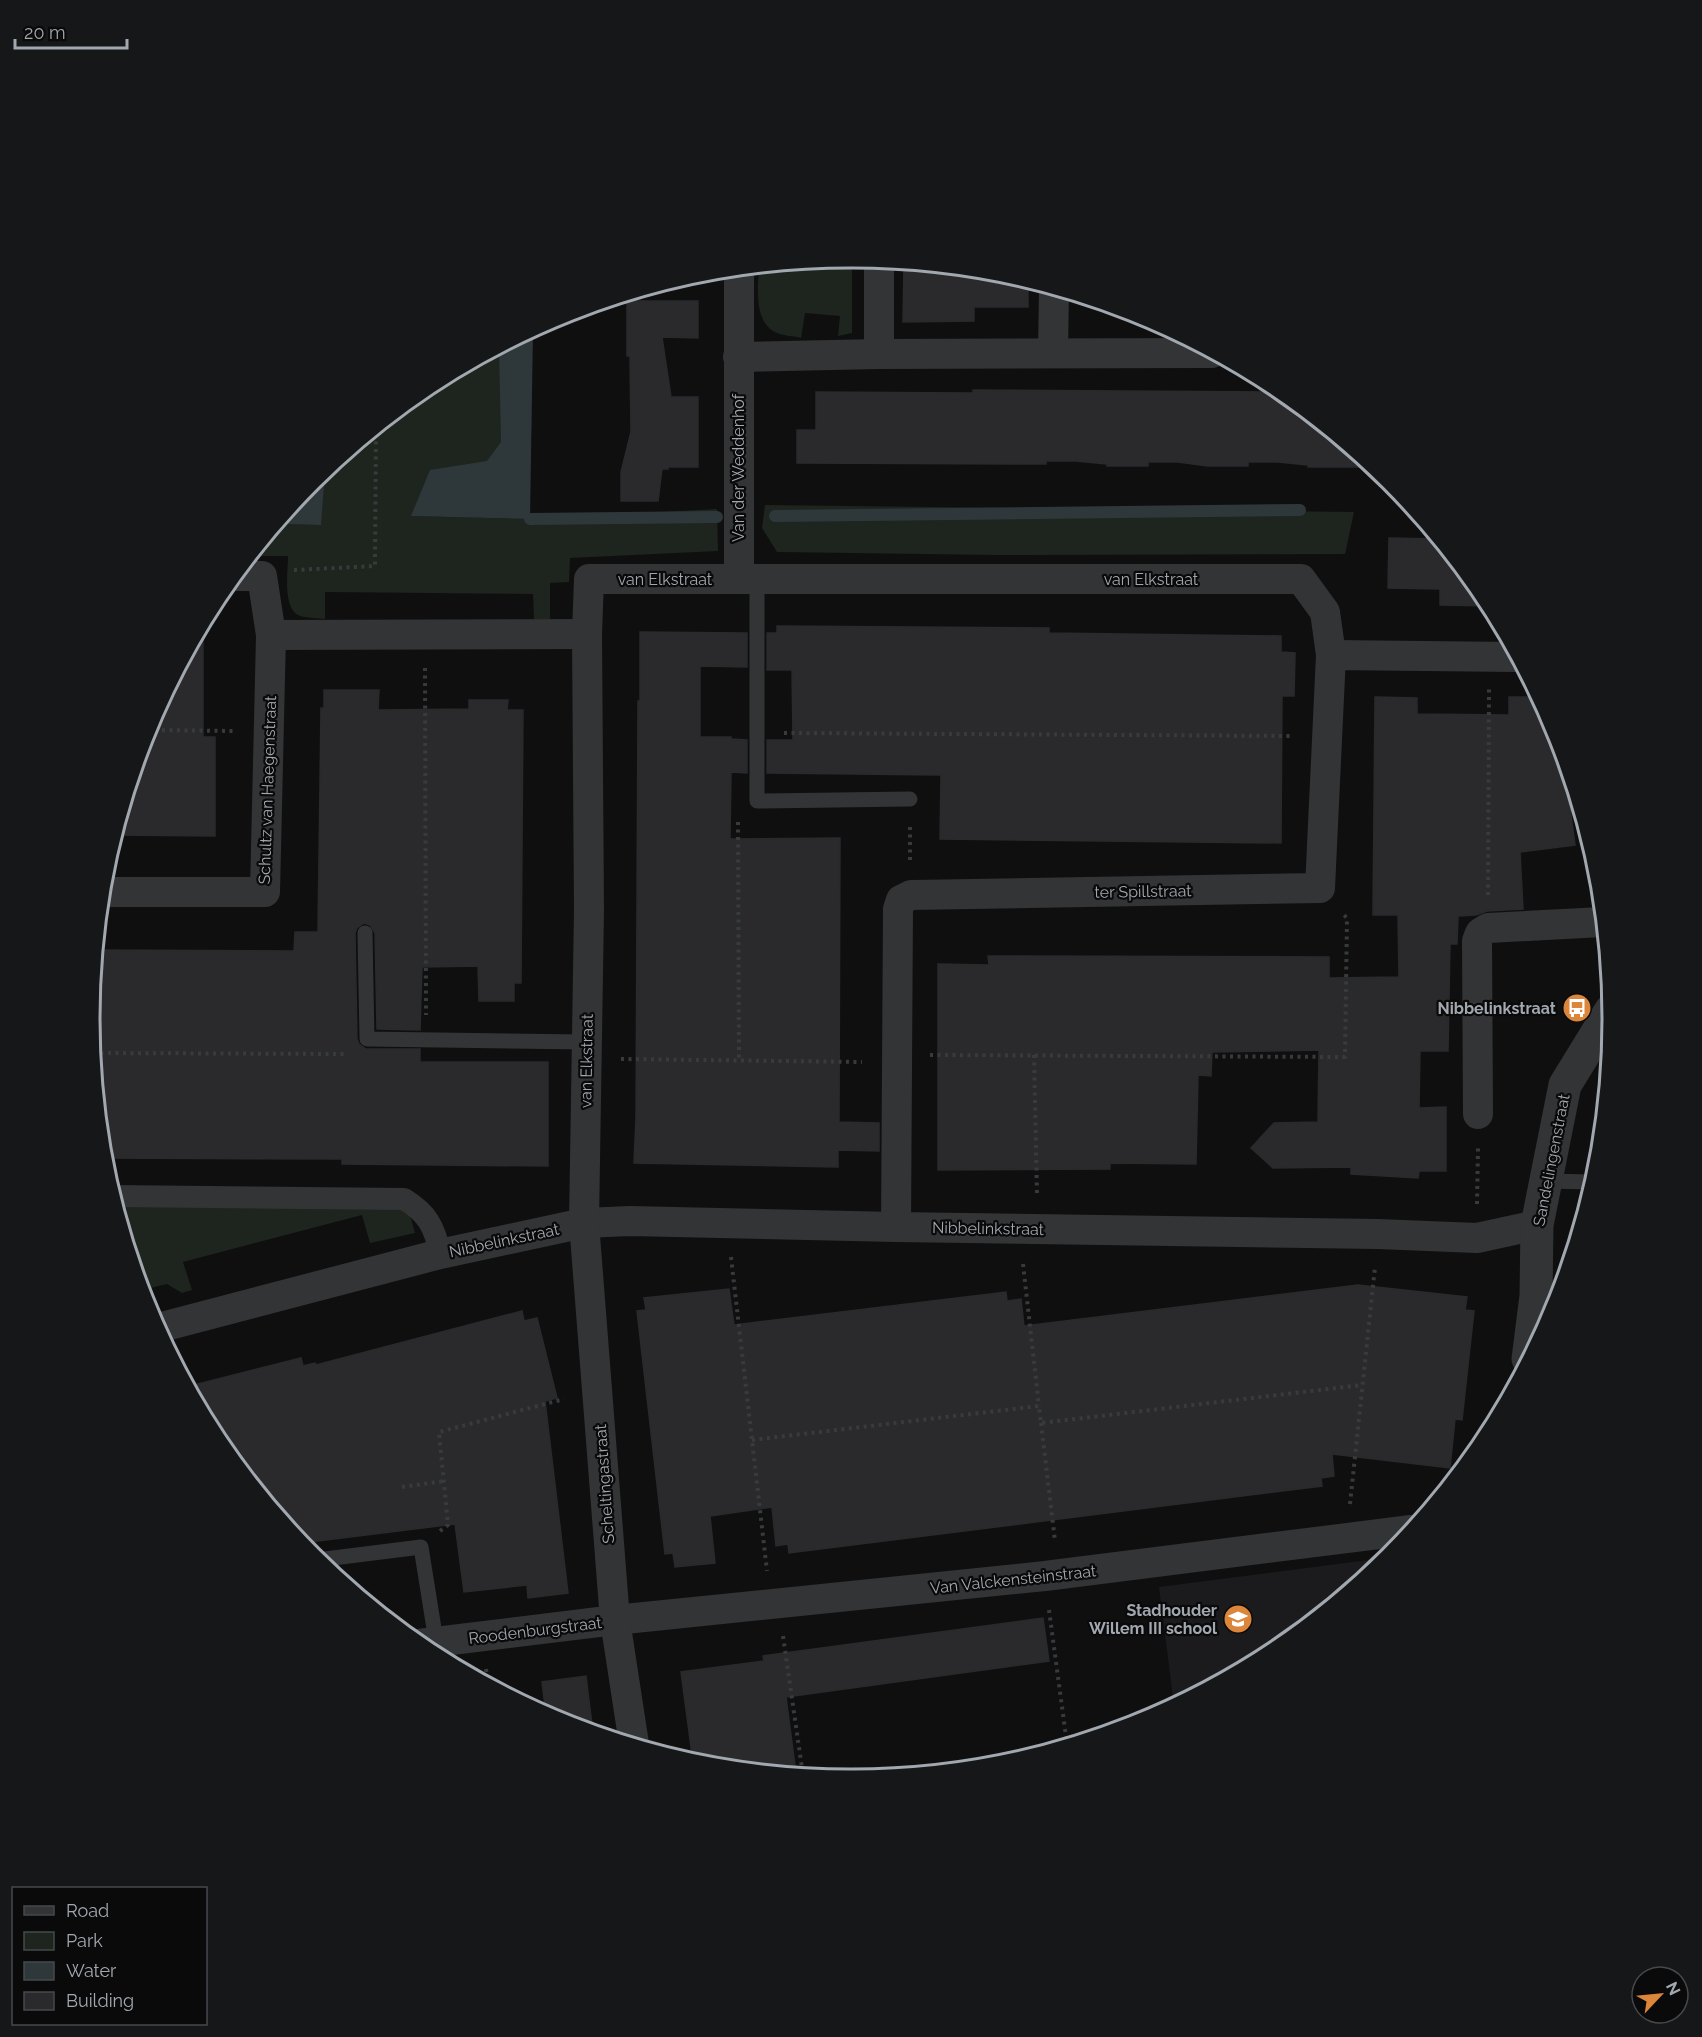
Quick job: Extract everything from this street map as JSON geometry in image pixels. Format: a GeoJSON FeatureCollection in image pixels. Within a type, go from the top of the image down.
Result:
{"type":"FeatureCollection","features":[{"type":"Feature","properties":{"kind":"street"},"geometry":{"type":"LineString","coordinates":[[879,269],[879,354]]}},
{"type":"Feature","properties":{"kind":"street","name":"Van der Weddenhof"},"geometry":{"type":"LineString","coordinates":[[739,276],[738,357],[748,579]]}},
{"type":"Feature","properties":{"kind":"street"},"geometry":{"type":"LineString","coordinates":[[1053,296],[1053,352]]}},
{"type":"Feature","properties":{"kind":"street"},"geometry":{"type":"LineString","coordinates":[[738,357],[1053,352],[1197,353]]}},
{"type":"Feature","properties":{"kind":"street","name":"Schultz van Haegenstraat"},"geometry":{"type":"LineString","coordinates":[[112,892],[265,892],[271,635],[248,576]]}},
{"type":"Feature","properties":{"kind":"street","name":"van Elkstraat"},"geometry":{"type":"LineString","coordinates":[[584,1223],[589,910],[587,634],[589,579],[1301,579],[1325,612],[1330,655]]}},
{"type":"Feature","properties":{"kind":"street"},"geometry":{"type":"LineString","coordinates":[[271,635],[587,634]]}},
{"type":"Feature","properties":{"kind":"street"},"geometry":{"type":"LineString","coordinates":[[1320,888],[1330,655],[1503,656]]}},
{"type":"Feature","properties":{"kind":"street","name":"ter Spillstraat"},"geometry":{"type":"LineString","coordinates":[[911,895],[1320,888]]}},
{"type":"Feature","properties":{"kind":"street"},"geometry":{"type":"LineString","coordinates":[[896,1227],[898,909],[901,900],[911,895]]}},
{"type":"Feature","properties":{"kind":"street"},"geometry":{"type":"LineString","coordinates":[[1478,1114],[1477,941],[1480,933],[1488,928],[1595,922]]}},
{"type":"Feature","properties":{"kind":"street","name":"Sandelingenstraat"},"geometry":{"type":"LineString","coordinates":[[1531,1334],[1536,1296],[1537,1225],[1565,1085],[1602,1025]]}},
{"type":"Feature","properties":{"kind":"street","name":"Nibbelinkstraat"},"geometry":{"type":"LineString","coordinates":[[122,1196],[404,1198],[420,1208],[437,1234],[440,1254]]}},
{"type":"Feature","properties":{"kind":"street","name":"Nibbelinkstraat"},"geometry":{"type":"LineString","coordinates":[[167,1326],[440,1254],[584,1223],[630,1221],[1378,1234],[1477,1238],[1537,1225]]}},
{"type":"Feature","properties":{"kind":"street","name":"Scheltingastraat"},"geometry":{"type":"LineString","coordinates":[[584,1223],[615,1620],[633,1736]]}},
{"type":"Feature","properties":{"kind":"street","name":"Van Valckensteinstraat"},"geometry":{"type":"LineString","coordinates":[[615,1620],[1052,1575],[1398,1532]]}},
{"type":"Feature","properties":{"kind":"street","name":"Roodenburgstraat"},"geometry":{"type":"LineString","coordinates":[[432,1641],[615,1620]]}},
{"type":"Feature","properties":{"kind":"lane"},"geometry":{"type":"LineString","coordinates":[[748,579],[757,733],[757,801],[910,799]]}},
{"type":"Feature","properties":{"kind":"lane"},"geometry":{"type":"LineString","coordinates":[[365,933],[367,1040],[426,1040],[586,1050]]}},
{"type":"Feature","properties":{"kind":"lane"},"geometry":{"type":"LineString","coordinates":[[1545,1181],[1583,1182]]}},
{"type":"Feature","properties":{"kind":"lane"},"geometry":{"type":"LineString","coordinates":[[330,1558],[421,1547],[427,1638]]}},
{"type":"Feature","properties":{"kind":"path"},"geometry":{"type":"LineString","coordinates":[[248,576],[280,571],[375,566],[376,438]]}},
{"type":"Feature","properties":{"kind":"path"},"geometry":{"type":"LineString","coordinates":[[424,634],[426,1040]]}},
{"type":"Feature","properties":{"kind":"path"},"geometry":{"type":"LineString","coordinates":[[1488,928],[1503,656]]}},
{"type":"Feature","properties":{"kind":"path"},"geometry":{"type":"LineString","coordinates":[[158,730],[268,731]]}},
{"type":"Feature","properties":{"kind":"path"},"geometry":{"type":"LineString","coordinates":[[757,733],[1327,735]]}},
{"type":"Feature","properties":{"kind":"path"},"geometry":{"type":"LineString","coordinates":[[910,799],[911,895]]}},
{"type":"Feature","properties":{"kind":"path"},"geometry":{"type":"LineString","coordinates":[[739,1060],[738,822],[757,801]]}},
{"type":"Feature","properties":{"kind":"path"},"geometry":{"type":"LineString","coordinates":[[586,1050],[739,1060],[1034,1055],[1345,1056],[1347,918],[1320,888]]}},
{"type":"Feature","properties":{"kind":"path"},"geometry":{"type":"LineString","coordinates":[[101,1053],[349,1054],[367,1040]]}},
{"type":"Feature","properties":{"kind":"path"},"geometry":{"type":"LineString","coordinates":[[1034,1055],[1028,1229],[1039,1406],[1066,1737]]}},
{"type":"Feature","properties":{"kind":"path"},"geometry":{"type":"LineString","coordinates":[[1477,1206],[1478,1114]]}},
{"type":"Feature","properties":{"kind":"path"},"geometry":{"type":"LineString","coordinates":[[726,1224],[752,1440],[775,1605],[802,1767]]}},
{"type":"Feature","properties":{"kind":"path"},"geometry":{"type":"LineString","coordinates":[[1347,1538],[1378,1234]]}},
{"type":"Feature","properties":{"kind":"path"},"geometry":{"type":"LineString","coordinates":[[1041,1423],[1362,1385]]}},
{"type":"Feature","properties":{"kind":"path"},"geometry":{"type":"LineString","coordinates":[[421,1547],[448,1525],[439,1432],[597,1391]]}},
{"type":"Feature","properties":{"kind":"path"},"geometry":{"type":"LineString","coordinates":[[752,1440],[1039,1406]]}},
{"type":"Feature","properties":{"kind":"path"},"geometry":{"type":"LineString","coordinates":[[402,1488],[444,1482]]}},
{"type":"Feature","properties":{"kind":"shaded area","name":"Stadhouder Willem III school"},"geometry":{"type":"Polygon","coordinates":[[[1371,1560],[1308,1614],[1268,1643],[1173,1696],[1159,1587],[1371,1560]]]}},
{"type":"Feature","properties":{"kind":"green space"},"geometry":{"type":"Polygon","coordinates":[[[852,268],[852,333],[838,336],[840,316],[805,313],[801,338],[777,333],[769,328],[760,313],[759,274],[852,268]]]}},
{"type":"Feature","properties":{"kind":"green space"},"geometry":{"type":"Polygon","coordinates":[[[505,353],[502,495],[420,496],[412,516],[530,519],[717,509],[718,551],[570,558],[569,582],[550,583],[550,619],[534,619],[533,594],[325,592],[325,619],[303,617],[294,612],[288,598],[288,556],[261,556],[287,524],[320,525],[315,493],[356,454],[434,394],[505,353]]]}},
{"type":"Feature","properties":{"kind":"green space"},"geometry":{"type":"Polygon","coordinates":[[[765,505],[1354,512],[1345,554],[996,555],[777,552],[762,528],[765,505]]]}},
{"type":"Feature","properties":{"kind":"green space"},"geometry":{"type":"Polygon","coordinates":[[[398,1206],[410,1215],[415,1233],[370,1243],[362,1215],[183,1262],[192,1290],[182,1293],[167,1284],[151,1288],[125,1207],[398,1206]]]}},
{"type":"Feature","properties":{"kind":"water"},"geometry":{"type":"Polygon","coordinates":[[[533,339],[530,519],[411,516],[430,470],[487,461],[501,442],[499,356],[533,339]]]}},
{"type":"Feature","properties":{"kind":"water"},"geometry":{"type":"Polygon","coordinates":[[[324,484],[321,525],[287,524],[324,484]]]}},
{"type":"Feature","properties":{"kind":"building"},"geometry":{"type":"Polygon","coordinates":[[[904,270],[949,274],[1028,290],[1028,307],[974,307],[974,321],[903,322],[904,270]]]}},
{"type":"Feature","properties":{"kind":"building"},"geometry":{"type":"Polygon","coordinates":[[[698,301],[698,338],[662,337],[671,397],[698,397],[698,467],[662,469],[658,501],[621,501],[621,472],[631,432],[630,356],[627,356],[627,303],[698,301]]]}},
{"type":"Feature","properties":{"kind":"building"},"geometry":{"type":"Polygon","coordinates":[[[973,390],[1264,392],[1308,423],[1360,467],[1308,467],[1308,465],[1278,462],[1248,462],[1248,466],[1148,462],[1148,466],[1107,466],[1107,464],[1076,461],[1046,461],[1046,464],[797,463],[797,430],[816,430],[816,392],[973,393],[973,390]]]}},
{"type":"Feature","properties":{"kind":"building"},"geometry":{"type":"Polygon","coordinates":[[[1389,538],[1427,539],[1477,606],[1440,605],[1440,589],[1388,588],[1389,538]]]}},
{"type":"Feature","properties":{"kind":"building"},"geometry":{"type":"Polygon","coordinates":[[[777,626],[1049,628],[1049,633],[1281,636],[1281,652],[1295,653],[1294,696],[1282,696],[1281,843],[940,839],[941,775],[767,773],[767,740],[793,740],[792,670],[767,670],[767,633],[777,633],[777,626]]]}},
{"type":"Feature","properties":{"kind":"building"},"geometry":{"type":"Polygon","coordinates":[[[640,632],[747,633],[747,667],[700,666],[700,737],[731,737],[731,739],[747,740],[747,773],[731,772],[730,839],[840,838],[839,1122],[879,1123],[879,1151],[838,1150],[838,1167],[634,1163],[640,632]]]}},
{"type":"Feature","properties":{"kind":"building"},"geometry":{"type":"Polygon","coordinates":[[[203,640],[203,737],[215,737],[215,836],[123,835],[140,777],[158,731],[203,640]]]}},
{"type":"Feature","properties":{"kind":"building"},"geometry":{"type":"Polygon","coordinates":[[[324,690],[379,690],[378,710],[469,709],[469,700],[508,700],[507,710],[523,710],[521,983],[514,983],[514,1001],[479,1001],[478,966],[422,967],[420,1030],[377,1029],[375,933],[370,925],[364,923],[357,928],[355,933],[357,1039],[359,1044],[366,1049],[420,1049],[420,1062],[548,1062],[548,1166],[342,1164],[342,1159],[114,1158],[102,1068],[100,1019],[104,950],[294,951],[295,932],[318,932],[321,708],[324,708],[324,690]]]}},
{"type":"Feature","properties":{"kind":"building"},"geometry":{"type":"Polygon","coordinates":[[[1375,697],[1417,698],[1417,714],[1509,715],[1509,697],[1529,697],[1562,777],[1569,800],[1575,845],[1520,852],[1523,909],[1487,911],[1476,915],[1458,916],[1457,944],[1450,944],[1448,1051],[1420,1051],[1419,1108],[1446,1107],[1446,1171],[1419,1171],[1418,1178],[1351,1174],[1351,1167],[1273,1168],[1251,1148],[1274,1123],[1318,1122],[1319,1050],[1212,1052],[1211,1076],[1198,1075],[1196,1164],[1110,1163],[1110,1169],[938,1170],[938,964],[989,965],[988,956],[1329,957],[1329,978],[1399,977],[1398,915],[1373,915],[1375,697]]]}},
{"type":"Feature","properties":{"kind":"building"},"geometry":{"type":"Polygon","coordinates":[[[1358,1285],[1467,1297],[1465,1310],[1474,1311],[1462,1420],[1455,1419],[1450,1468],[1332,1454],[1334,1476],[1321,1478],[1322,1486],[789,1553],[788,1544],[776,1546],[772,1507],[710,1516],[715,1563],[675,1567],[673,1553],[665,1554],[637,1311],[646,1310],[644,1298],[729,1289],[734,1325],[1006,1292],[1007,1301],[1021,1299],[1024,1326],[1358,1285]]]}},
{"type":"Feature","properties":{"kind":"building"},"geometry":{"type":"Polygon","coordinates":[[[522,1311],[524,1321],[537,1318],[557,1398],[545,1401],[568,1593],[528,1598],[527,1585],[464,1592],[455,1524],[313,1542],[256,1475],[227,1435],[196,1384],[301,1358],[303,1366],[315,1363],[316,1365],[522,1311]]]}},
{"type":"Feature","properties":{"kind":"building"},"geometry":{"type":"Polygon","coordinates":[[[1043,1618],[1049,1661],[786,1697],[795,1766],[753,1763],[692,1752],[681,1672],[764,1661],[763,1656],[1043,1618]]]}},
{"type":"Feature","properties":{"kind":"building"},"geometry":{"type":"Polygon","coordinates":[[[586,1676],[592,1722],[545,1703],[542,1682],[586,1676]]]}},
{"type":"Feature","properties":{"kind":"waterway"},"geometry":{"type":"LineString","coordinates":[[775,516],[1300,510]]}},
{"type":"Feature","properties":{"kind":"waterway"},"geometry":{"type":"LineString","coordinates":[[530,519],[717,517]]}},
{"type":"Feature","properties":{"kind":"place","name":"Nibbelinkstraat"},"geometry":{"type":"Point","coordinates":[1577,1008]}},
{"type":"Feature","properties":{"kind":"place","name":"Stadhouder Willem III school"},"geometry":{"type":"Point","coordinates":[1238,1619]}}]}
